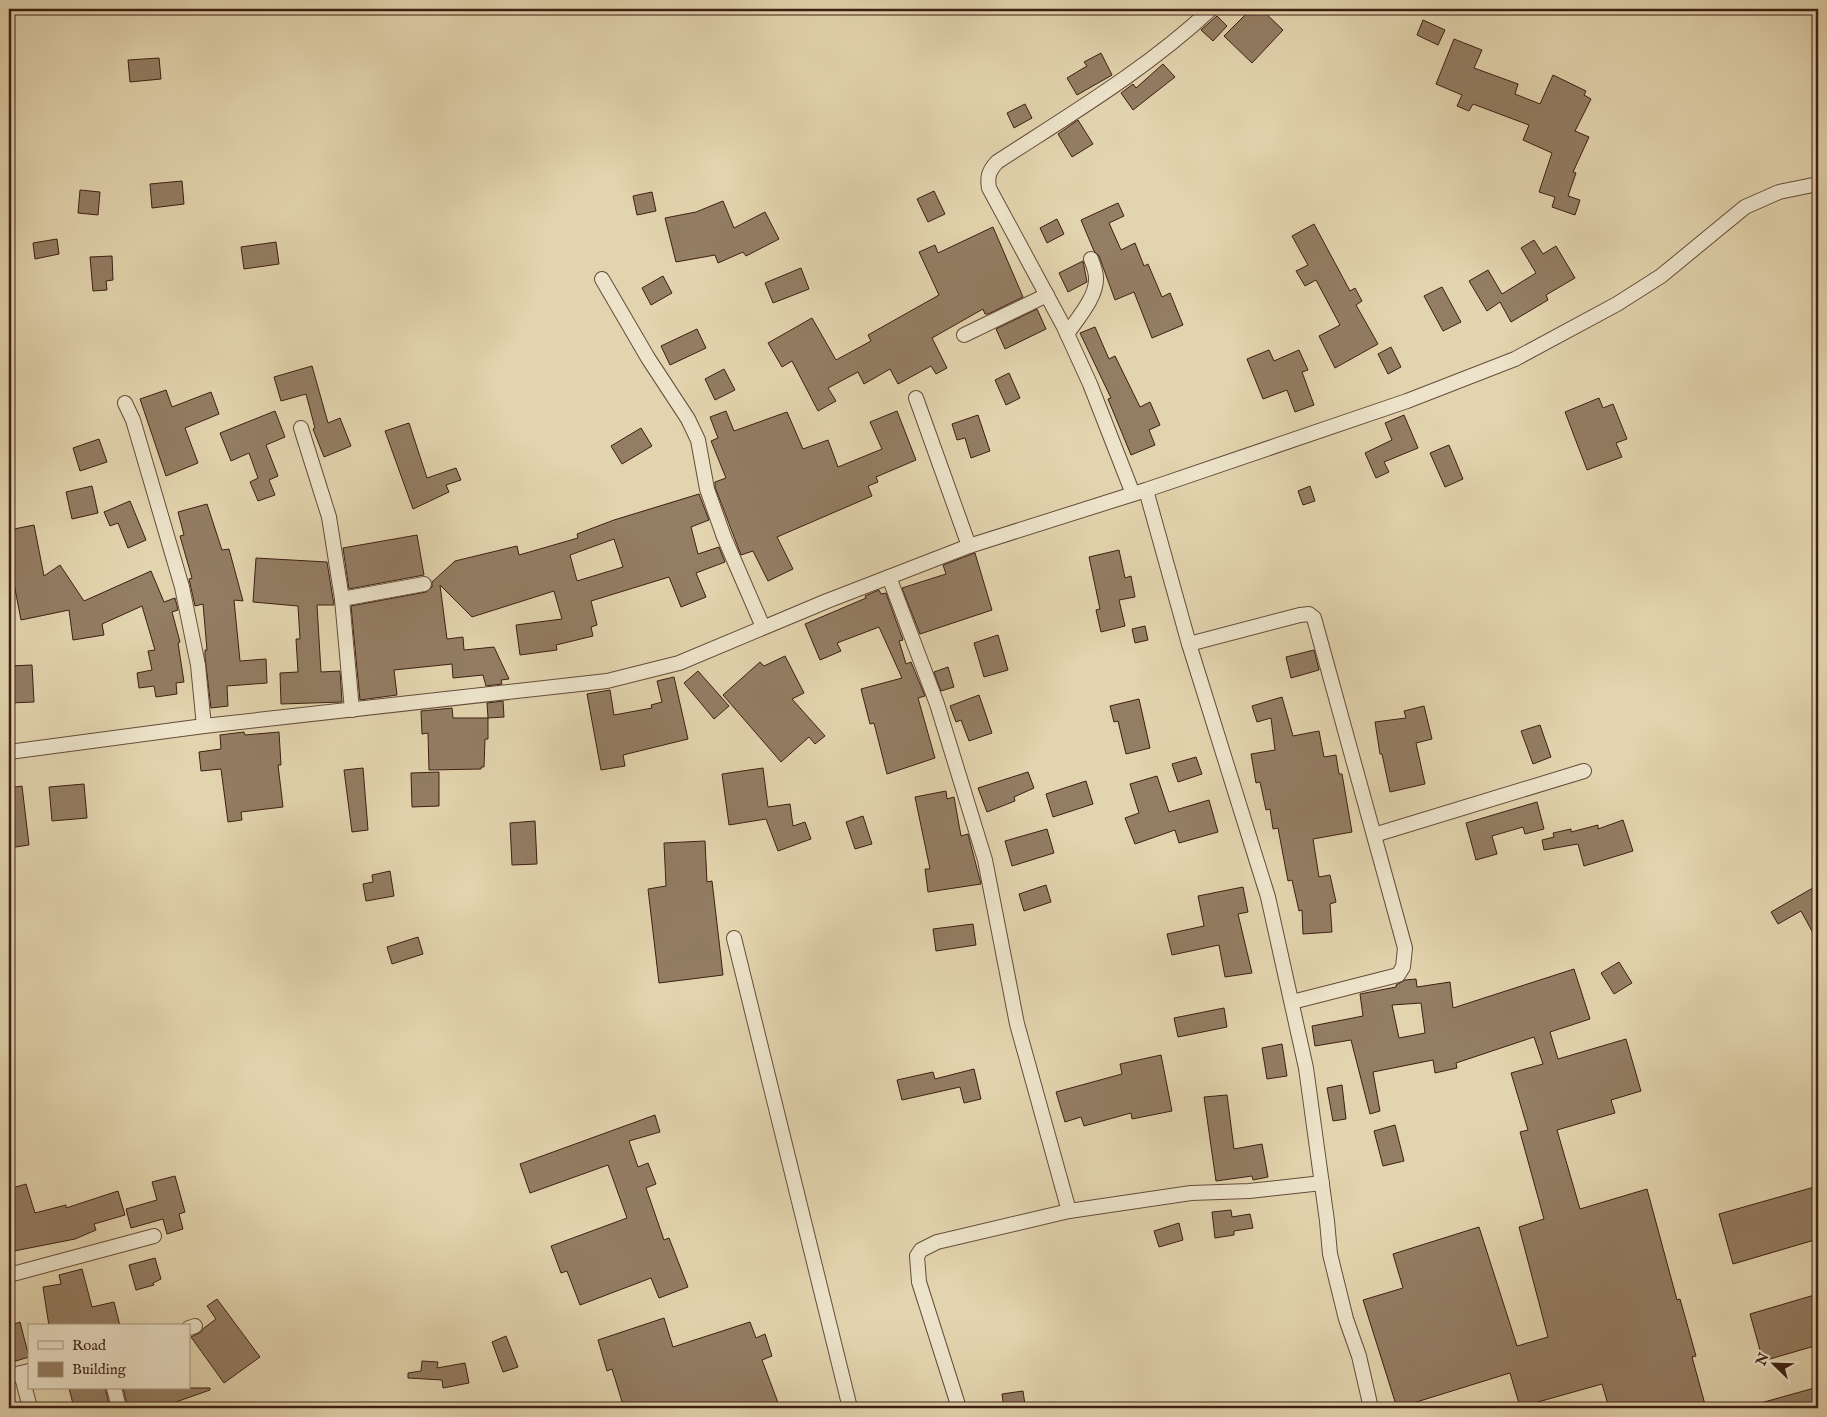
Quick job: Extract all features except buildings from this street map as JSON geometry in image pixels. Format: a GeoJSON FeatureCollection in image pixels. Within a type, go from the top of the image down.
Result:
{"type":"FeatureCollection","features":[{"type":"Feature","properties":{"kind":"street"},"geometry":{"type":"LineString","coordinates":[[1211,9],[1180,38],[1139,70],[997,162],[989,171],[989,188],[1067,334],[1139,492],[1190,644],[1268,897],[1306,1068],[1330,1254],[1346,1319],[1362,1365],[1371,1408]]}},
{"type":"Feature","properties":{"kind":"street"},"geometry":{"type":"LineString","coordinates":[[9,752],[204,726],[607,681],[679,663],[763,627],[969,546],[1139,492],[1407,401],[1516,359],[1617,304],[1660,276],[1744,207],[1779,192],[1818,184]]}},
{"type":"Feature","properties":{"kind":"street"},"geometry":{"type":"LineString","coordinates":[[1067,334],[1087,304],[1095,285],[1096,277],[1091,258]]}},
{"type":"Feature","properties":{"kind":"street"},"geometry":{"type":"LineString","coordinates":[[602,279],[648,358],[688,419],[698,440],[707,489],[714,510],[763,627]]}},
{"type":"Feature","properties":{"kind":"street"},"geometry":{"type":"LineString","coordinates":[[964,335],[1046,295]]}},
{"type":"Feature","properties":{"kind":"street"},"geometry":{"type":"LineString","coordinates":[[916,398],[969,546]]}},
{"type":"Feature","properties":{"kind":"street"},"geometry":{"type":"LineString","coordinates":[[125,403],[132,420],[182,587],[198,665],[204,726]]}},
{"type":"Feature","properties":{"kind":"street"},"geometry":{"type":"LineString","coordinates":[[301,428],[329,517],[342,599],[352,710]]}},
{"type":"Feature","properties":{"kind":"street"},"geometry":{"type":"LineString","coordinates":[[890,577],[937,704],[985,860],[1017,1024],[1068,1211]]}},
{"type":"Feature","properties":{"kind":"street"},"geometry":{"type":"LineString","coordinates":[[342,599],[424,584]]}},
{"type":"Feature","properties":{"kind":"street"},"geometry":{"type":"LineString","coordinates":[[1190,644],[1300,614],[1313,616],[1405,948],[1403,967],[1398,975],[1292,1002]]}},
{"type":"Feature","properties":{"kind":"street"},"geometry":{"type":"LineString","coordinates":[[1374,835],[1584,771]]}},
{"type":"Feature","properties":{"kind":"street"},"geometry":{"type":"LineString","coordinates":[[734,938],[850,1408]]}},
{"type":"Feature","properties":{"kind":"street"},"geometry":{"type":"LineString","coordinates":[[959,1408],[920,1282],[917,1256],[921,1250],[937,1242],[1068,1211],[1191,1193],[1249,1191],[1322,1183]]}},
{"type":"Feature","properties":{"kind":"street"},"geometry":{"type":"LineString","coordinates":[[9,1275],[154,1236]]}},
{"type":"Feature","properties":{"kind":"street"},"geometry":{"type":"LineString","coordinates":[[20,1373],[30,1408]]}},
{"type":"Feature","properties":{"kind":"street"},"geometry":{"type":"LineString","coordinates":[[114,1390],[118,1408]]}}]}
